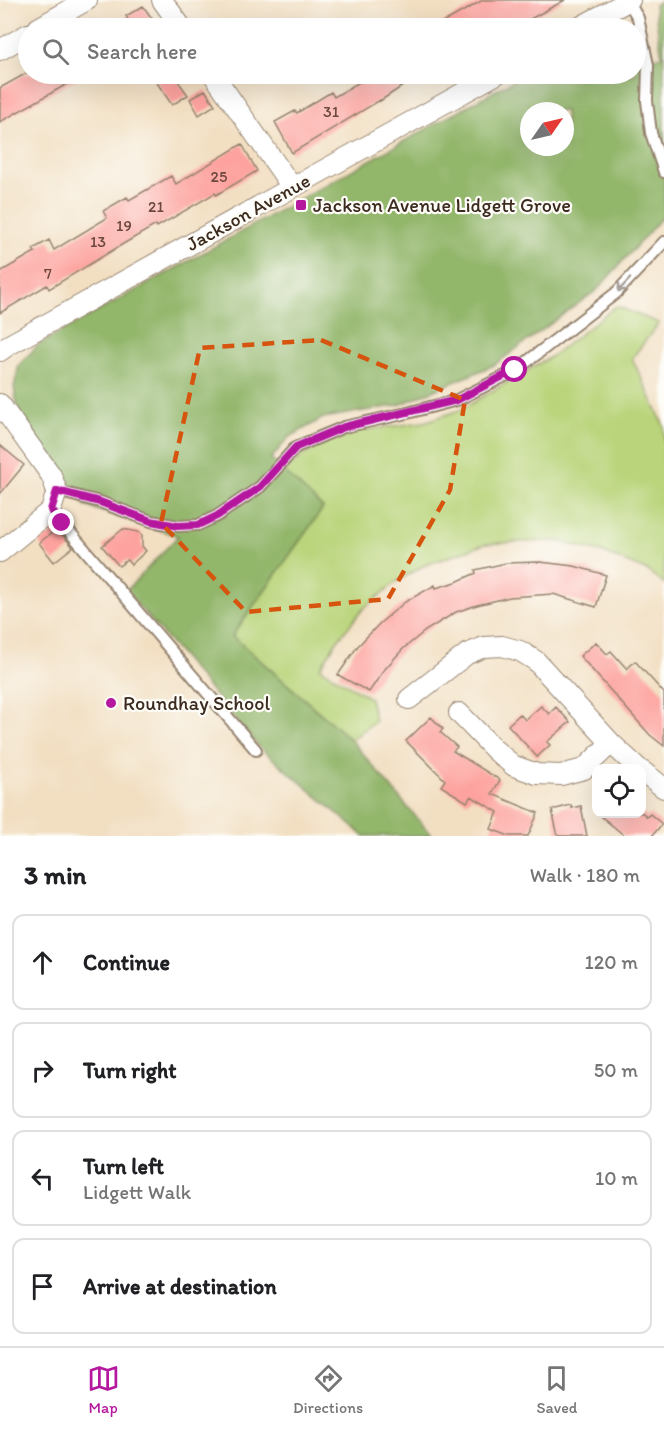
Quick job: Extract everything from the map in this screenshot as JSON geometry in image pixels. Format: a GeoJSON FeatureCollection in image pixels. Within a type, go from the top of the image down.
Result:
{"type":"FeatureCollection","features":[{"type":"Feature","properties":{"kind":"street"},"geometry":{"type":"LineString","coordinates":[[56,18],[87,0]]}},
{"type":"Feature","properties":{"kind":"street"},"geometry":{"type":"LineString","coordinates":[[162,0],[175,18]]}},
{"type":"Feature","properties":{"kind":"street"},"geometry":{"type":"LineString","coordinates":[[596,18],[628,0]]}},
{"type":"Feature","properties":{"kind":"street"},"geometry":{"type":"LineString","coordinates":[[0,50],[18,40]]}},
{"type":"Feature","properties":{"kind":"street"},"geometry":{"type":"LineString","coordinates":[[220,84],[292,187]]}},
{"type":"Feature","properties":{"kind":"street","name":"Jackson Avenue"},"geometry":{"type":"LineString","coordinates":[[0,351],[479,84]]}},
{"type":"Feature","properties":{"kind":"street"},"geometry":{"type":"LineString","coordinates":[[0,404],[51,475],[57,491],[51,510],[0,552]]}},
{"type":"Feature","properties":{"kind":"street"},"geometry":{"type":"LineString","coordinates":[[409,699],[467,654],[484,647],[502,646],[520,651],[536,661],[611,744],[633,764]]}},
{"type":"Feature","properties":{"kind":"street"},"geometry":{"type":"LineString","coordinates":[[459,713],[514,766],[537,774],[561,775],[584,769],[611,744]]}},
{"type":"Feature","properties":{"kind":"street"},"geometry":{"type":"LineString","coordinates":[[646,774],[664,788]]}},
{"type":"Feature","properties":{"kind":"lane"},"geometry":{"type":"LineString","coordinates":[[628,0],[638,18]]}},
{"type":"Feature","properties":{"kind":"lane"},"geometry":{"type":"LineString","coordinates":[[646,56],[647,101],[651,133],[664,172]]}},
{"type":"Feature","properties":{"kind":"lane"},"geometry":{"type":"LineString","coordinates":[[57,491],[100,502],[151,521],[178,526],[198,525],[217,516],[260,487],[296,447],[344,427],[457,400],[515,370],[616,293],[664,242]]}},
{"type":"Feature","properties":{"kind":"lane"},"geometry":{"type":"LineString","coordinates":[[51,510],[256,750]]}},
{"type":"Feature","properties":{"kind":"highlighted area"},"geometry":{"type":"Polygon","coordinates":[[[321,340],[465,400],[450,490],[388,599],[246,612],[161,523],[200,348],[321,340]]]}},
{"type":"Feature","properties":{"kind":"green space"},"geometry":{"type":"Polygon","coordinates":[[[664,0],[664,215],[597,290],[494,365],[399,405],[323,418],[288,438],[271,459],[323,508],[232,636],[351,740],[432,836],[364,836],[259,747],[126,591],[178,536],[85,506],[18,410],[14,387],[19,365],[39,344],[507,84],[646,84],[646,60],[662,56],[654,5],[664,0]]]}},
{"type":"Feature","properties":{"kind":"green space"},"geometry":{"type":"Polygon","coordinates":[[[616,306],[659,323],[632,358],[664,426],[664,584],[648,571],[601,552],[557,541],[485,544],[423,566],[396,582],[363,609],[337,641],[320,668],[370,698],[375,721],[351,740],[232,636],[323,508],[284,472],[302,456],[326,442],[351,432],[424,422],[460,410],[552,356],[616,306]]]}},
{"type":"Feature","properties":{"kind":"building"},"geometry":{"type":"Polygon","coordinates":[[[483,0],[565,0],[532,18],[451,18],[483,0]]]}},
{"type":"Feature","properties":{"kind":"building"},"geometry":{"type":"Polygon","coordinates":[[[143,6],[152,18],[127,18],[126,16],[143,6]]]}},
{"type":"Feature","properties":{"kind":"building"},"geometry":{"type":"Polygon","coordinates":[[[18,78],[18,84],[67,84],[0,122],[0,88],[18,78]]]}},
{"type":"Feature","properties":{"kind":"building"},"geometry":{"type":"Polygon","coordinates":[[[158,84],[180,84],[188,95],[172,105],[158,84]]]}},
{"type":"Feature","properties":{"kind":"building"},"geometry":{"type":"Polygon","coordinates":[[[356,84],[406,84],[292,153],[275,122],[295,111],[297,113],[331,92],[334,97],[356,84]]]}},
{"type":"Feature","properties":{"kind":"building"},"geometry":{"type":"Polygon","coordinates":[[[205,90],[215,105],[199,115],[190,99],[205,90]]]}},
{"type":"Feature","properties":{"kind":"building"},"geometry":{"type":"Polygon","coordinates":[[[242,144],[257,171],[157,227],[156,225],[49,289],[47,285],[0,313],[0,272],[35,252],[33,249],[49,240],[54,250],[107,218],[103,211],[127,197],[129,200],[171,176],[176,184],[242,144]]]}},
{"type":"Feature","properties":{"kind":"building"},"geometry":{"type":"Polygon","coordinates":[[[0,445],[24,465],[0,494],[0,445]]]}},
{"type":"Feature","properties":{"kind":"building"},"geometry":{"type":"Polygon","coordinates":[[[57,529],[73,547],[54,562],[39,543],[57,529]]]}},
{"type":"Feature","properties":{"kind":"building"},"geometry":{"type":"Polygon","coordinates":[[[123,529],[142,535],[142,546],[146,551],[131,565],[127,560],[119,566],[102,546],[123,529]]]}},
{"type":"Feature","properties":{"kind":"building"},"geometry":{"type":"Polygon","coordinates":[[[540,562],[574,566],[606,575],[596,607],[553,594],[510,597],[477,605],[456,612],[425,631],[403,649],[384,670],[369,692],[338,675],[357,647],[380,623],[405,602],[435,585],[436,588],[456,582],[476,573],[475,570],[506,563],[540,562]]]}},
{"type":"Feature","properties":{"kind":"building"},"geometry":{"type":"Polygon","coordinates":[[[596,642],[607,654],[611,651],[627,669],[635,661],[664,693],[664,746],[650,735],[580,656],[596,642]]]}},
{"type":"Feature","properties":{"kind":"building"},"geometry":{"type":"Polygon","coordinates":[[[541,706],[549,714],[556,707],[570,722],[547,742],[550,745],[537,757],[508,725],[520,714],[525,720],[541,706]]]}},
{"type":"Feature","properties":{"kind":"building"},"geometry":{"type":"Polygon","coordinates":[[[431,717],[443,729],[440,732],[457,747],[453,751],[500,780],[492,794],[538,813],[528,836],[509,836],[491,829],[498,812],[471,796],[467,802],[441,786],[445,780],[406,741],[431,717]]]}},
{"type":"Feature","properties":{"kind":"building"},"geometry":{"type":"Polygon","coordinates":[[[571,805],[572,808],[581,806],[587,836],[558,836],[552,810],[571,805]]]}},
{"type":"Feature","properties":{"kind":"building"},"geometry":{"type":"Polygon","coordinates":[[[650,814],[662,824],[652,836],[625,836],[603,818],[646,818],[650,814]]]}},
{"type":"Feature","properties":{"kind":"place","name":"Jackson Avenue Lidgett Grove"},"geometry":{"type":"Point","coordinates":[301,205]}},
{"type":"Feature","properties":{"kind":"place","name":"Roundhay School"},"geometry":{"type":"Point","coordinates":[111,703]}},
{"type":"Feature","properties":{"kind":"route"},"geometry":{"type":"LineString","coordinates":[[62,523],[51,510],[57,491],[100,502],[151,521],[178,526],[198,525],[217,516],[260,487],[296,447],[344,427],[457,400],[515,370]]}}]}
